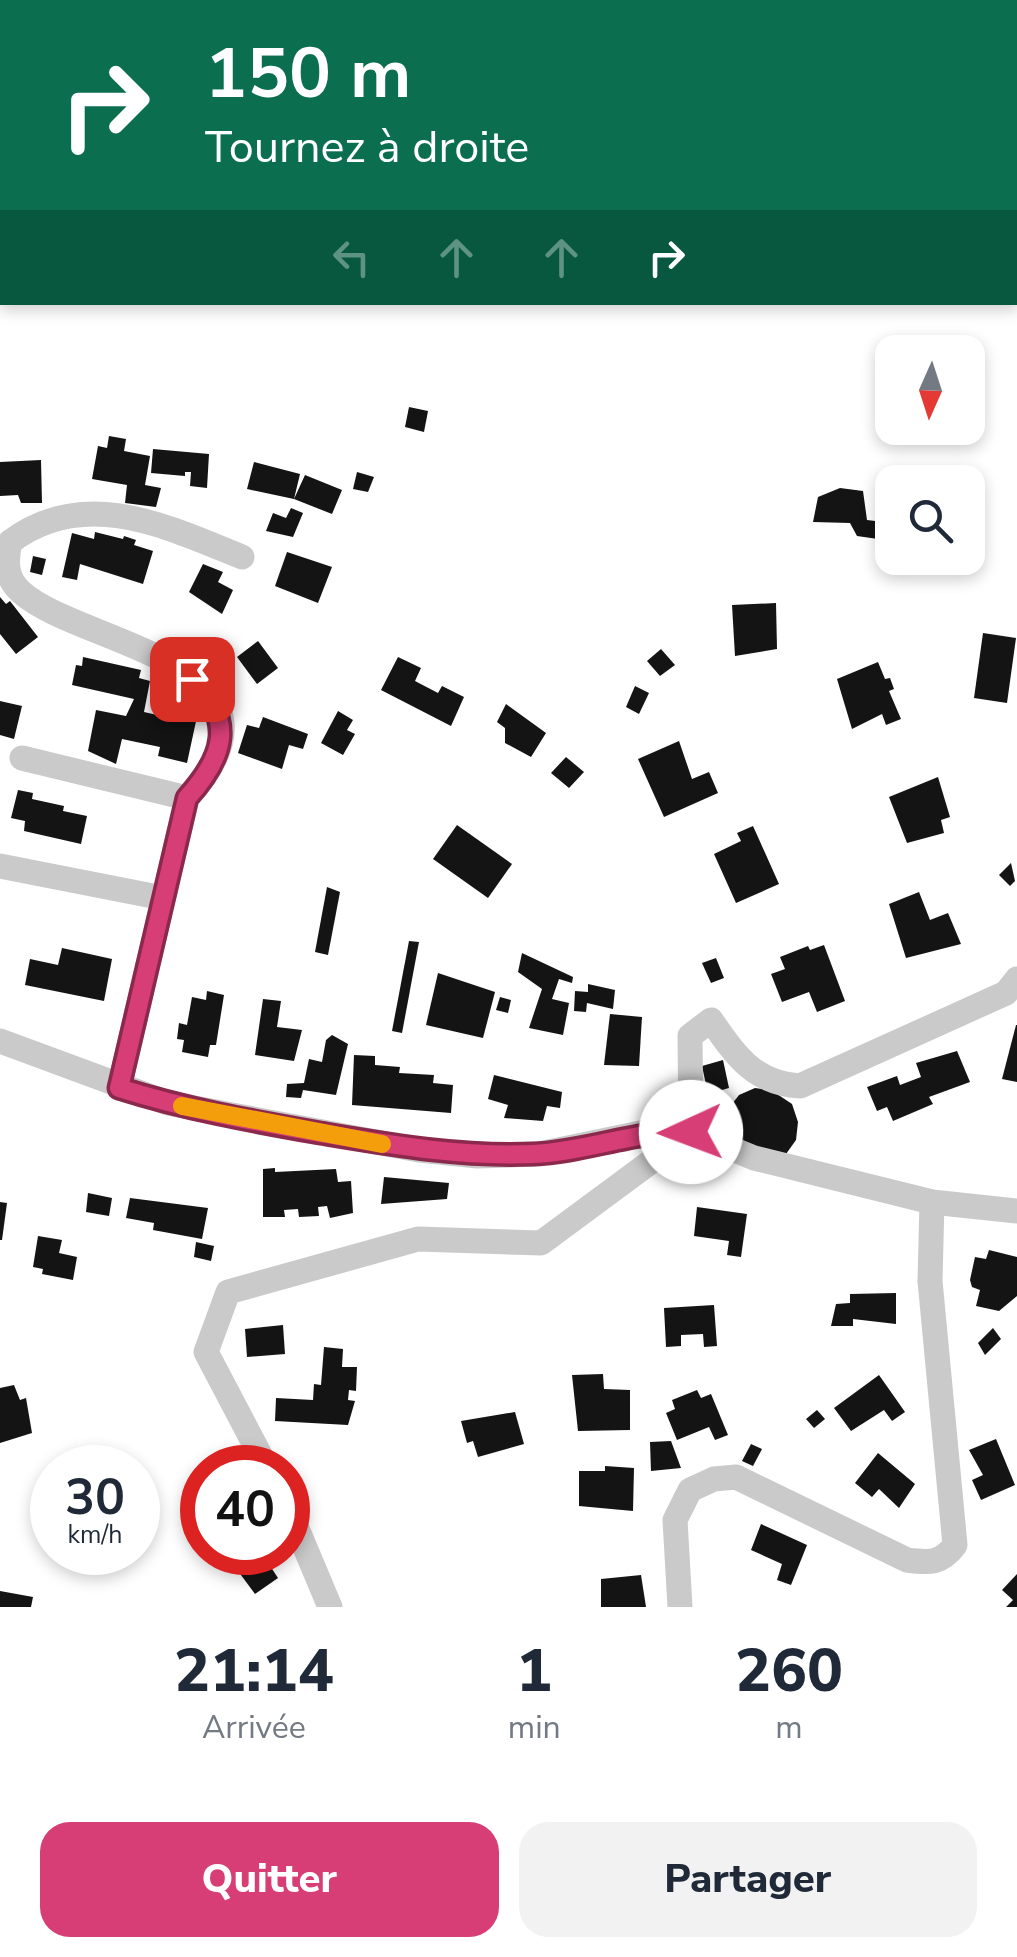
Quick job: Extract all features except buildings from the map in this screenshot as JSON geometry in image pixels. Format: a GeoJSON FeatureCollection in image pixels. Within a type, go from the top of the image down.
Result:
{"type":"FeatureCollection","features":[{"type":"Feature","properties":{"kind":"street"},"geometry":{"type":"LineString","coordinates":[[119,1088],[187,798],[210,772],[221,720],[207,694],[176,664],[45,608],[18,590],[4,553],[10,542],[31,526],[63,514],[95,514],[174,529],[242,557]]}},
{"type":"Feature","properties":{"kind":"street"},"geometry":{"type":"LineString","coordinates":[[22,758],[187,798]]}},
{"type":"Feature","properties":{"kind":"street"},"geometry":{"type":"LineString","coordinates":[[0,866],[164,898]]}},
{"type":"Feature","properties":{"kind":"street"},"geometry":{"type":"LineString","coordinates":[[691,1132],[690,1036],[700,1024],[711,1020],[752,1072],[776,1084],[800,1086],[1006,993],[1017,980]]}},
{"type":"Feature","properties":{"kind":"street"},"geometry":{"type":"LineString","coordinates":[[0,1041],[119,1088],[258,1122],[478,1156],[539,1154],[654,1130],[691,1132],[754,1158],[932,1202],[1017,1211]]}},
{"type":"Feature","properties":{"kind":"street"},"geometry":{"type":"LineString","coordinates":[[255,1445],[206,1352],[228,1292],[418,1239],[542,1243],[691,1132]]}},
{"type":"Feature","properties":{"kind":"street"},"geometry":{"type":"LineString","coordinates":[[680,1607],[675,1520],[690,1490],[714,1478],[736,1477],[907,1560],[928,1563],[945,1558],[955,1545],[930,1280],[932,1202]]}},
{"type":"Feature","properties":{"kind":"street"},"geometry":{"type":"LineString","coordinates":[[310,1559],[330,1607]]}},
{"type":"Feature","properties":{"kind":"slow traffic"},"geometry":{"type":"LineString","coordinates":[[182,1106],[382,1144]]}},
{"type":"Feature","properties":{"kind":"route"},"geometry":{"type":"LineString","coordinates":[[192,679],[207,694],[221,720],[218,744],[210,772],[187,798],[119,1088],[258,1122],[418,1150],[478,1156],[539,1154],[654,1130],[691,1132]]}}]}
